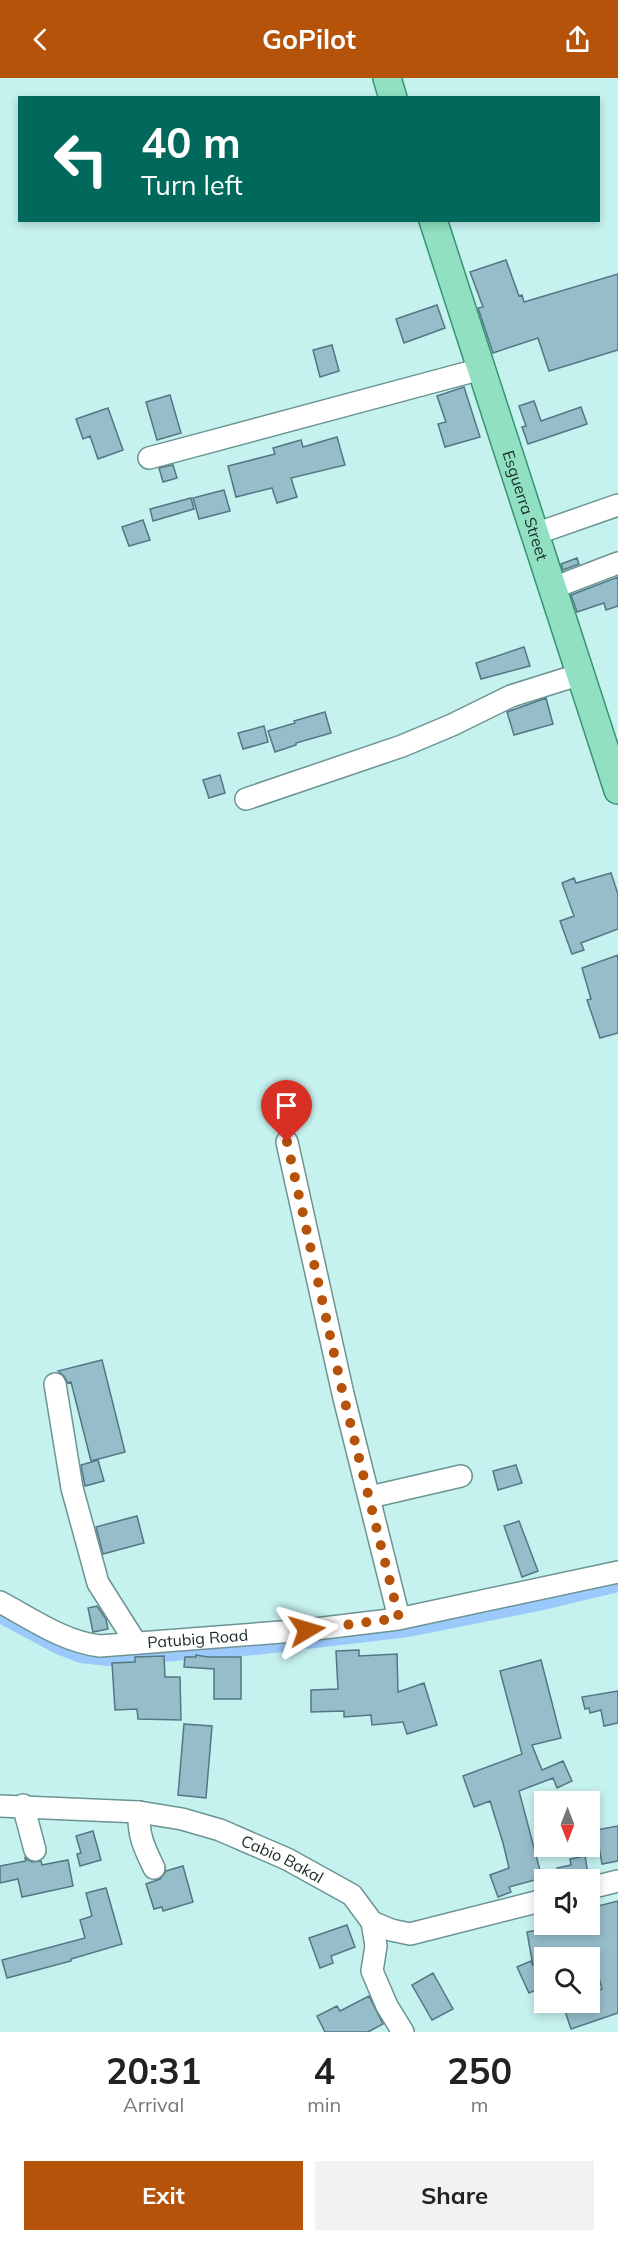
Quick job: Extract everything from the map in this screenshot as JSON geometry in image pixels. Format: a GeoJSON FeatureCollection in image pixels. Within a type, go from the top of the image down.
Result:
{"type":"FeatureCollection","features":[{"type":"Feature","properties":{"kind":"main road"},"geometry":{"type":"LineString","coordinates":[[387,78],[392,96]]}},
{"type":"Feature","properties":{"kind":"main road","name":"Esguerra Street"},"geometry":{"type":"LineString","coordinates":[[434,222],[618,790]]}},
{"type":"Feature","properties":{"kind":"street"},"geometry":{"type":"LineString","coordinates":[[149,458],[481,369]]}},
{"type":"Feature","properties":{"kind":"street"},"geometry":{"type":"LineString","coordinates":[[535,534],[618,505]]}},
{"type":"Feature","properties":{"kind":"street"},"geometry":{"type":"LineString","coordinates":[[552,588],[618,563]]}},
{"type":"Feature","properties":{"kind":"street"},"geometry":{"type":"LineString","coordinates":[[246,799],[402,746],[511,696],[581,674]]}},
{"type":"Feature","properties":{"kind":"street"},"geometry":{"type":"LineString","coordinates":[[287,1142],[340,1383],[399,1618]]}},
{"type":"Feature","properties":{"kind":"street"},"geometry":{"type":"LineString","coordinates":[[55,1384],[72,1488],[98,1583],[136,1643]]}},
{"type":"Feature","properties":{"kind":"street"},"geometry":{"type":"LineString","coordinates":[[370,1497],[461,1476]]}},
{"type":"Feature","properties":{"kind":"street","name":"Patubig Road"},"geometry":{"type":"LineString","coordinates":[[0,1602],[68,1638],[87,1645],[100,1646],[307,1630],[399,1618],[618,1572]]}},
{"type":"Feature","properties":{"kind":"street"},"geometry":{"type":"LineString","coordinates":[[23,1805],[35,1850]]}},
{"type":"Feature","properties":{"kind":"street","name":"Cabio Bakal"},"geometry":{"type":"LineString","coordinates":[[0,1806],[23,1805],[139,1812],[182,1819],[220,1830],[287,1859],[352,1895],[372,1922]]}},
{"type":"Feature","properties":{"kind":"street"},"geometry":{"type":"LineString","coordinates":[[139,1812],[138,1830],[154,1868]]}},
{"type":"Feature","properties":{"kind":"street"},"geometry":{"type":"LineString","coordinates":[[600,1886],[618,1881]]}},
{"type":"Feature","properties":{"kind":"street"},"geometry":{"type":"LineString","coordinates":[[372,1922],[391,1930],[410,1934],[534,1903]]}},
{"type":"Feature","properties":{"kind":"street"},"geometry":{"type":"LineString","coordinates":[[372,1922],[376,1946],[372,1971],[387,2006],[403,2032]]}},
{"type":"Feature","properties":{"kind":"building"},"geometry":{"type":"Polygon","coordinates":[[[506,260],[519,296],[522,295],[524,302],[618,274],[618,350],[549,371],[538,338],[493,353],[478,308],[483,307],[470,272],[506,260]]]}},
{"type":"Feature","properties":{"kind":"building"},"geometry":{"type":"Polygon","coordinates":[[[437,305],[445,328],[404,343],[396,319],[437,305]]]}},
{"type":"Feature","properties":{"kind":"building"},"geometry":{"type":"Polygon","coordinates":[[[332,345],[339,371],[320,377],[313,350],[332,345]]]}},
{"type":"Feature","properties":{"kind":"building"},"geometry":{"type":"Polygon","coordinates":[[[464,387],[480,437],[445,447],[438,424],[446,422],[437,396],[464,387]]]}},
{"type":"Feature","properties":{"kind":"building"},"geometry":{"type":"Polygon","coordinates":[[[170,395],[181,433],[157,440],[146,402],[170,395]]]}},
{"type":"Feature","properties":{"kind":"building"},"geometry":{"type":"Polygon","coordinates":[[[534,401],[541,421],[581,407],[587,424],[528,444],[522,427],[526,426],[519,406],[534,401]]]}},
{"type":"Feature","properties":{"kind":"building"},"geometry":{"type":"Polygon","coordinates":[[[108,408],[123,450],[98,459],[90,436],[83,439],[76,419],[108,408]]]}},
{"type":"Feature","properties":{"kind":"building"},"geometry":{"type":"Polygon","coordinates":[[[337,437],[345,465],[291,478],[297,497],[277,503],[272,488],[236,497],[228,466],[275,454],[273,448],[301,440],[303,447],[337,437]]]}},
{"type":"Feature","properties":{"kind":"building"},"geometry":{"type":"Polygon","coordinates":[[[173,465],[177,478],[163,482],[159,468],[173,465]]]}},
{"type":"Feature","properties":{"kind":"building"},"geometry":{"type":"Polygon","coordinates":[[[224,490],[230,511],[199,519],[193,498],[224,490]]]}},
{"type":"Feature","properties":{"kind":"building"},"geometry":{"type":"Polygon","coordinates":[[[191,498],[194,509],[153,521],[150,509],[191,498]]]}},
{"type":"Feature","properties":{"kind":"building"},"geometry":{"type":"Polygon","coordinates":[[[143,520],[150,540],[129,546],[122,527],[143,520]]]}},
{"type":"Feature","properties":{"kind":"building"},"geometry":{"type":"Polygon","coordinates":[[[577,558],[579,564],[563,570],[561,564],[577,558]]]}},
{"type":"Feature","properties":{"kind":"building"},"geometry":{"type":"Polygon","coordinates":[[[618,577],[618,606],[606,610],[604,603],[577,612],[571,595],[618,577]]]}},
{"type":"Feature","properties":{"kind":"building"},"geometry":{"type":"Polygon","coordinates":[[[524,647],[530,666],[481,679],[476,663],[524,647]]]}},
{"type":"Feature","properties":{"kind":"building"},"geometry":{"type":"Polygon","coordinates":[[[546,698],[553,724],[514,735],[507,712],[546,698]]]}},
{"type":"Feature","properties":{"kind":"building"},"geometry":{"type":"Polygon","coordinates":[[[325,712],[331,733],[275,752],[268,731],[325,712]]]}},
{"type":"Feature","properties":{"kind":"building"},"geometry":{"type":"Polygon","coordinates":[[[264,726],[268,742],[243,749],[238,733],[264,726]]]}},
{"type":"Feature","properties":{"kind":"building"},"geometry":{"type":"Polygon","coordinates":[[[220,775],[225,793],[209,798],[203,780],[220,775]]]}},
{"type":"Feature","properties":{"kind":"building"},"geometry":{"type":"Polygon","coordinates":[[[611,873],[618,894],[618,929],[581,943],[584,950],[572,954],[560,921],[574,916],[562,883],[574,878],[576,883],[611,873]]]}},
{"type":"Feature","properties":{"kind":"building"},"geometry":{"type":"Polygon","coordinates":[[[618,955],[618,1033],[600,1038],[587,1000],[591,999],[582,968],[618,955]]]}},
{"type":"Feature","properties":{"kind":"building"},"geometry":{"type":"Polygon","coordinates":[[[102,1360],[125,1452],[91,1461],[71,1382],[68,1383],[58,1371],[102,1360]]]}},
{"type":"Feature","properties":{"kind":"building"},"geometry":{"type":"Polygon","coordinates":[[[98,1460],[104,1481],[85,1486],[81,1465],[98,1460]]]}},
{"type":"Feature","properties":{"kind":"building"},"geometry":{"type":"Polygon","coordinates":[[[516,1465],[522,1483],[498,1490],[493,1471],[516,1465]]]}},
{"type":"Feature","properties":{"kind":"building"},"geometry":{"type":"Polygon","coordinates":[[[137,1516],[144,1543],[103,1554],[96,1527],[137,1516]]]}},
{"type":"Feature","properties":{"kind":"building"},"geometry":{"type":"Polygon","coordinates":[[[519,1521],[538,1571],[522,1577],[504,1526],[519,1521]]]}},
{"type":"Feature","properties":{"kind":"building"},"geometry":{"type":"Polygon","coordinates":[[[97,1606],[106,1619],[108,1629],[93,1632],[88,1608],[97,1606]]]}},
{"type":"Feature","properties":{"kind":"building"},"geometry":{"type":"Polygon","coordinates":[[[359,1650],[359,1656],[397,1654],[398,1692],[424,1683],[437,1725],[407,1734],[403,1722],[372,1725],[371,1715],[344,1717],[344,1711],[311,1712],[311,1690],[338,1689],[336,1651],[359,1650]]]}},
{"type":"Feature","properties":{"kind":"building"},"geometry":{"type":"Polygon","coordinates":[[[196,1655],[241,1657],[241,1699],[214,1699],[214,1669],[184,1667],[185,1657],[196,1657],[196,1655]]]}},
{"type":"Feature","properties":{"kind":"building"},"geometry":{"type":"Polygon","coordinates":[[[164,1656],[165,1677],[180,1677],[181,1720],[138,1719],[137,1709],[115,1710],[112,1663],[135,1662],[135,1657],[164,1656]]]}},
{"type":"Feature","properties":{"kind":"building"},"geometry":{"type":"Polygon","coordinates":[[[541,1660],[561,1738],[532,1745],[542,1770],[563,1761],[572,1781],[557,1788],[553,1778],[519,1791],[534,1848],[534,1857],[536,1857],[540,1869],[534,1869],[534,1880],[509,1887],[511,1892],[498,1897],[490,1875],[509,1868],[503,1843],[490,1801],[474,1807],[463,1776],[522,1754],[500,1671],[541,1660]]]}},
{"type":"Feature","properties":{"kind":"building"},"geometry":{"type":"Polygon","coordinates":[[[618,1691],[618,1723],[604,1726],[601,1710],[590,1713],[589,1708],[585,1709],[582,1697],[618,1691]]]}},
{"type":"Feature","properties":{"kind":"building"},"geometry":{"type":"Polygon","coordinates":[[[184,1724],[212,1726],[206,1798],[178,1795],[184,1724]]]}},
{"type":"Feature","properties":{"kind":"building"},"geometry":{"type":"Polygon","coordinates":[[[618,1826],[618,1861],[602,1864],[600,1829],[618,1826]]]}},
{"type":"Feature","properties":{"kind":"building"},"geometry":{"type":"Polygon","coordinates":[[[93,1831],[101,1860],[80,1866],[77,1854],[81,1853],[76,1836],[93,1831]]]}},
{"type":"Feature","properties":{"kind":"building"},"geometry":{"type":"Polygon","coordinates":[[[585,1857],[587,1869],[557,1869],[571,1865],[570,1859],[585,1857]]]}},
{"type":"Feature","properties":{"kind":"building"},"geometry":{"type":"Polygon","coordinates":[[[25,1858],[32,1862],[41,1861],[42,1865],[68,1860],[73,1886],[22,1897],[18,1879],[0,1883],[0,1866],[26,1861],[25,1858]]]}},
{"type":"Feature","properties":{"kind":"building"},"geometry":{"type":"Polygon","coordinates":[[[183,1866],[193,1902],[163,1911],[162,1907],[154,1909],[146,1884],[160,1879],[166,1871],[183,1866]]]}},
{"type":"Feature","properties":{"kind":"building"},"geometry":{"type":"Polygon","coordinates":[[[106,1888],[122,1944],[71,1959],[71,1961],[7,1978],[2,1960],[85,1938],[80,1920],[92,1916],[86,1893],[106,1888]]]}},
{"type":"Feature","properties":{"kind":"building"},"geometry":{"type":"Polygon","coordinates":[[[618,1901],[618,2013],[571,2029],[566,2013],[600,2013],[600,1990],[602,1989],[600,1947],[534,1947],[534,1991],[529,1993],[517,1967],[531,1961],[533,1966],[527,1932],[534,1931],[534,1935],[600,1935],[600,1906],[618,1901]]]}},
{"type":"Feature","properties":{"kind":"building"},"geometry":{"type":"Polygon","coordinates":[[[347,1925],[355,1947],[331,1956],[333,1963],[320,1968],[309,1938],[347,1925]]]}},
{"type":"Feature","properties":{"kind":"building"},"geometry":{"type":"Polygon","coordinates":[[[433,1973],[453,2009],[432,2020],[412,1985],[433,1973]]]}},
{"type":"Feature","properties":{"kind":"building"},"geometry":{"type":"Polygon","coordinates":[[[369,1996],[383,2024],[368,2032],[325,2032],[317,2016],[337,2006],[340,2011],[369,1996]]]}},
{"type":"Feature","properties":{"kind":"waterway"},"geometry":{"type":"LineString","coordinates":[[0,1615],[58,1646],[81,1655],[108,1658],[255,1647],[408,1629],[543,1602],[618,1584]]}},
{"type":"Feature","properties":{"kind":"route"},"geometry":{"type":"LineString","coordinates":[[287,1142],[343,1394],[399,1618],[307,1630]]}}]}
